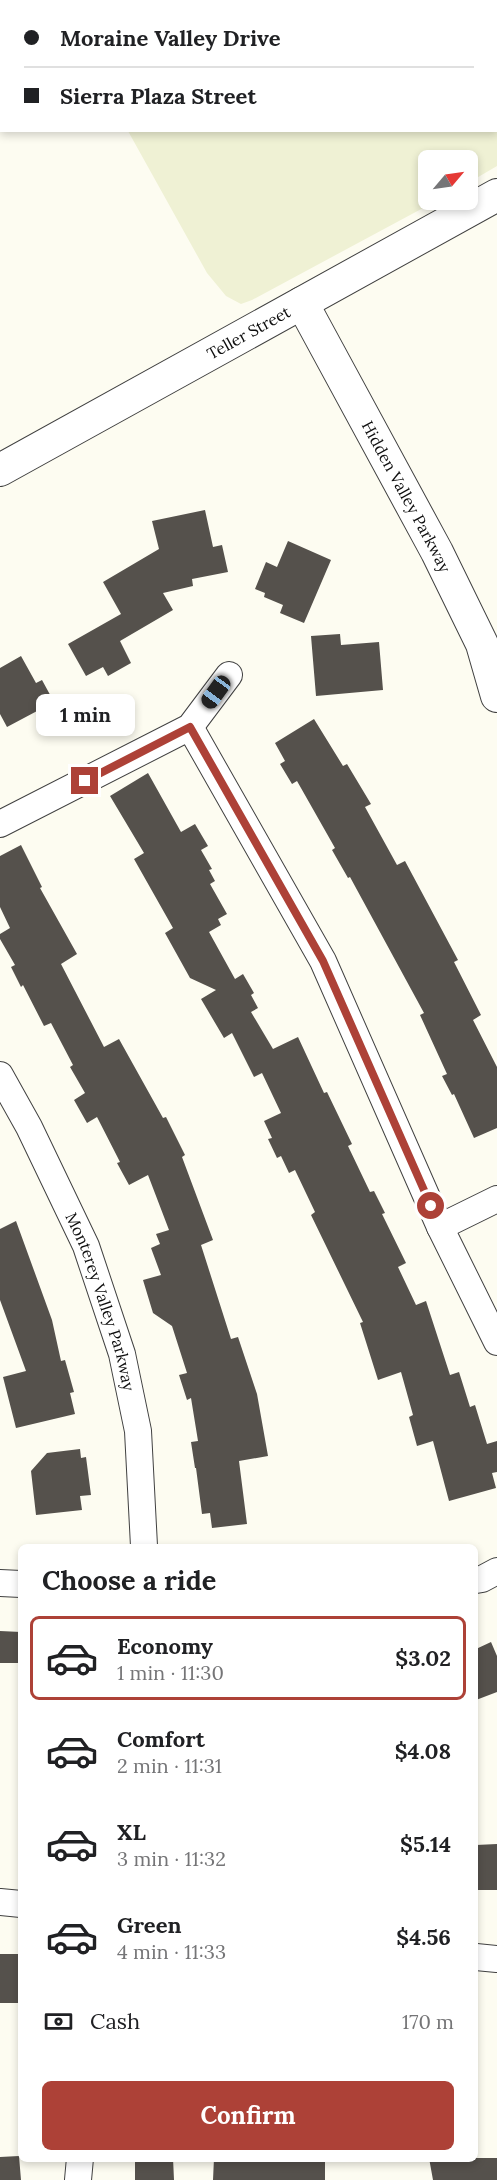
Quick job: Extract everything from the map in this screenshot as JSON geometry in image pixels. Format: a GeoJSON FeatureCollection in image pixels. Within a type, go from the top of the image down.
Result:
{"type":"FeatureCollection","features":[{"type":"Feature","properties":{"kind":"street","name":"Teller Street"},"geometry":{"type":"LineString","coordinates":[[0,470],[497,195]]}},
{"type":"Feature","properties":{"kind":"street","name":"Hidden Valley Parkway"},"geometry":{"type":"LineString","coordinates":[[302,303],[437,552],[482,644],[497,696]]}},
{"type":"Feature","properties":{"kind":"street"},"geometry":{"type":"LineString","coordinates":[[0,824],[190,727],[229,675]]}},
{"type":"Feature","properties":{"kind":"street"},"geometry":{"type":"LineString","coordinates":[[190,727],[323,961],[440,1227],[497,1342]]}},
{"type":"Feature","properties":{"kind":"street","name":"Monterey Valley Parkway"},"geometry":{"type":"LineString","coordinates":[[0,1075],[29,1127],[86,1246],[122,1354],[138,1431],[144,1544]]}},
{"type":"Feature","properties":{"kind":"street"},"geometry":{"type":"LineString","coordinates":[[440,1227],[497,1199]]}},
{"type":"Feature","properties":{"kind":"street"},"geometry":{"type":"LineString","coordinates":[[478,1580],[497,1571]]}},
{"type":"Feature","properties":{"kind":"street"},"geometry":{"type":"LineString","coordinates":[[0,1583],[18,1584]]}},
{"type":"Feature","properties":{"kind":"street"},"geometry":{"type":"LineString","coordinates":[[0,1902],[18,1904]]}},
{"type":"Feature","properties":{"kind":"street"},"geometry":{"type":"LineString","coordinates":[[478,1957],[497,1959]]}},
{"type":"Feature","properties":{"kind":"street"},"geometry":{"type":"LineString","coordinates":[[78,2180],[80,2162]]}},
{"type":"Feature","properties":{"kind":"green space"},"geometry":{"type":"Polygon","coordinates":[[[129,132],[497,132],[497,166],[478,177],[478,150],[418,150],[419,210],[252,300],[241,304],[226,296],[207,273],[129,132]]]}},
{"type":"Feature","properties":{"kind":"building"},"geometry":{"type":"Polygon","coordinates":[[[205,510],[213,547],[222,545],[228,572],[192,579],[193,586],[163,593],[173,610],[120,641],[131,663],[108,676],[103,667],[86,676],[68,644],[121,614],[103,582],[159,549],[152,521],[205,510]]]}},
{"type":"Feature","properties":{"kind":"building"},"geometry":{"type":"Polygon","coordinates":[[[288,541],[331,560],[304,623],[280,613],[283,605],[264,597],[265,593],[255,589],[266,562],[277,567],[288,541]]]}},
{"type":"Feature","properties":{"kind":"building"},"geometry":{"type":"Polygon","coordinates":[[[340,634],[341,645],[379,642],[383,690],[316,696],[311,636],[340,634]]]}},
{"type":"Feature","properties":{"kind":"building"},"geometry":{"type":"Polygon","coordinates":[[[21,656],[36,683],[42,680],[54,702],[7,727],[0,714],[0,668],[21,656]]]}},
{"type":"Feature","properties":{"kind":"building"},"geometry":{"type":"Polygon","coordinates":[[[314,719],[343,766],[347,764],[371,804],[365,807],[397,865],[405,861],[458,960],[454,962],[481,1015],[473,1020],[497,1067],[497,1128],[474,1138],[454,1094],[452,1095],[442,1076],[447,1074],[420,1015],[424,1013],[350,877],[348,878],[332,850],[335,848],[297,781],[292,784],[280,764],[285,761],[275,743],[314,719]]]}},
{"type":"Feature","properties":{"kind":"building"},"geometry":{"type":"Polygon","coordinates":[[[148,773],[181,832],[195,824],[208,846],[201,850],[212,869],[209,870],[215,881],[210,884],[227,914],[218,919],[221,925],[209,932],[235,979],[243,974],[254,993],[251,995],[258,1008],[251,1012],[273,1049],[298,1037],[324,1093],[327,1092],[352,1144],[348,1146],[370,1192],[374,1191],[385,1213],[382,1214],[406,1263],[398,1267],[416,1305],[426,1301],[450,1375],[459,1372],[470,1407],[475,1405],[487,1444],[497,1441],[497,1472],[492,1473],[496,1488],[449,1501],[433,1441],[417,1446],[409,1417],[413,1415],[401,1372],[378,1380],[360,1323],[363,1322],[311,1215],[315,1212],[295,1170],[289,1173],[281,1156],[277,1158],[268,1139],[272,1138],[264,1121],[281,1113],[262,1073],[254,1077],[232,1033],[224,1038],[201,999],[216,990],[190,978],[165,933],[173,928],[134,859],[144,853],[110,796],[148,773]]]}},
{"type":"Feature","properties":{"kind":"building"},"geometry":{"type":"Polygon","coordinates":[[[21,845],[42,887],[40,888],[77,954],[61,964],[104,1047],[119,1039],[163,1118],[166,1117],[185,1155],[182,1157],[213,1240],[201,1245],[231,1339],[238,1337],[257,1394],[268,1456],[239,1461],[247,1524],[212,1528],[210,1513],[202,1514],[191,1442],[198,1441],[191,1398],[187,1400],[179,1375],[187,1373],[172,1326],[153,1313],[143,1280],[161,1275],[151,1248],[160,1244],[156,1234],[169,1230],[148,1175],[129,1185],[97,1117],[87,1123],[74,1100],[85,1093],[70,1067],[73,1065],[51,1023],[44,1026],[23,985],[21,987],[11,967],[15,965],[0,939],[0,934],[10,928],[0,907],[0,856],[21,845]]]}},
{"type":"Feature","properties":{"kind":"building"},"geometry":{"type":"Polygon","coordinates":[[[16,1221],[52,1320],[61,1361],[65,1360],[74,1392],[70,1393],[75,1414],[16,1428],[3,1377],[26,1371],[0,1300],[0,1229],[16,1221]]]}},
{"type":"Feature","properties":{"kind":"building"},"geometry":{"type":"Polygon","coordinates":[[[80,1449],[81,1458],[86,1457],[91,1495],[80,1496],[82,1510],[36,1515],[31,1471],[47,1453],[80,1449]]]}},
{"type":"Feature","properties":{"kind":"building"},"geometry":{"type":"Polygon","coordinates":[[[0,1631],[18,1632],[18,1663],[0,1663],[0,1631]]]}},
{"type":"Feature","properties":{"kind":"building"},"geometry":{"type":"Polygon","coordinates":[[[491,1642],[497,1656],[497,1692],[478,1699],[478,1648],[491,1642]]]}},
{"type":"Feature","properties":{"kind":"building"},"geometry":{"type":"Polygon","coordinates":[[[497,1844],[497,1890],[478,1890],[478,1845],[497,1844]]]}},
{"type":"Feature","properties":{"kind":"building"},"geometry":{"type":"Polygon","coordinates":[[[0,1954],[18,1954],[18,2003],[0,2003],[0,1954]]]}},
{"type":"Feature","properties":{"kind":"building"},"geometry":{"type":"Polygon","coordinates":[[[18,2156],[21,2180],[0,2180],[0,2157],[18,2156]]]}},
{"type":"Feature","properties":{"kind":"building"},"geometry":{"type":"Polygon","coordinates":[[[478,2158],[497,2158],[497,2180],[433,2180],[430,2162],[478,2162],[478,2158]]]}},
{"type":"Feature","properties":{"kind":"building"},"geometry":{"type":"Polygon","coordinates":[[[135,2162],[173,2162],[174,2180],[135,2180],[135,2162]]]}},
{"type":"Feature","properties":{"kind":"building"},"geometry":{"type":"Polygon","coordinates":[[[214,2162],[325,2162],[325,2180],[213,2180],[214,2162]]]}},
{"type":"Feature","properties":{"kind":"route"},"geometry":{"type":"LineString","coordinates":[[85,781],[190,727],[323,961],[431,1206]]}}]}
